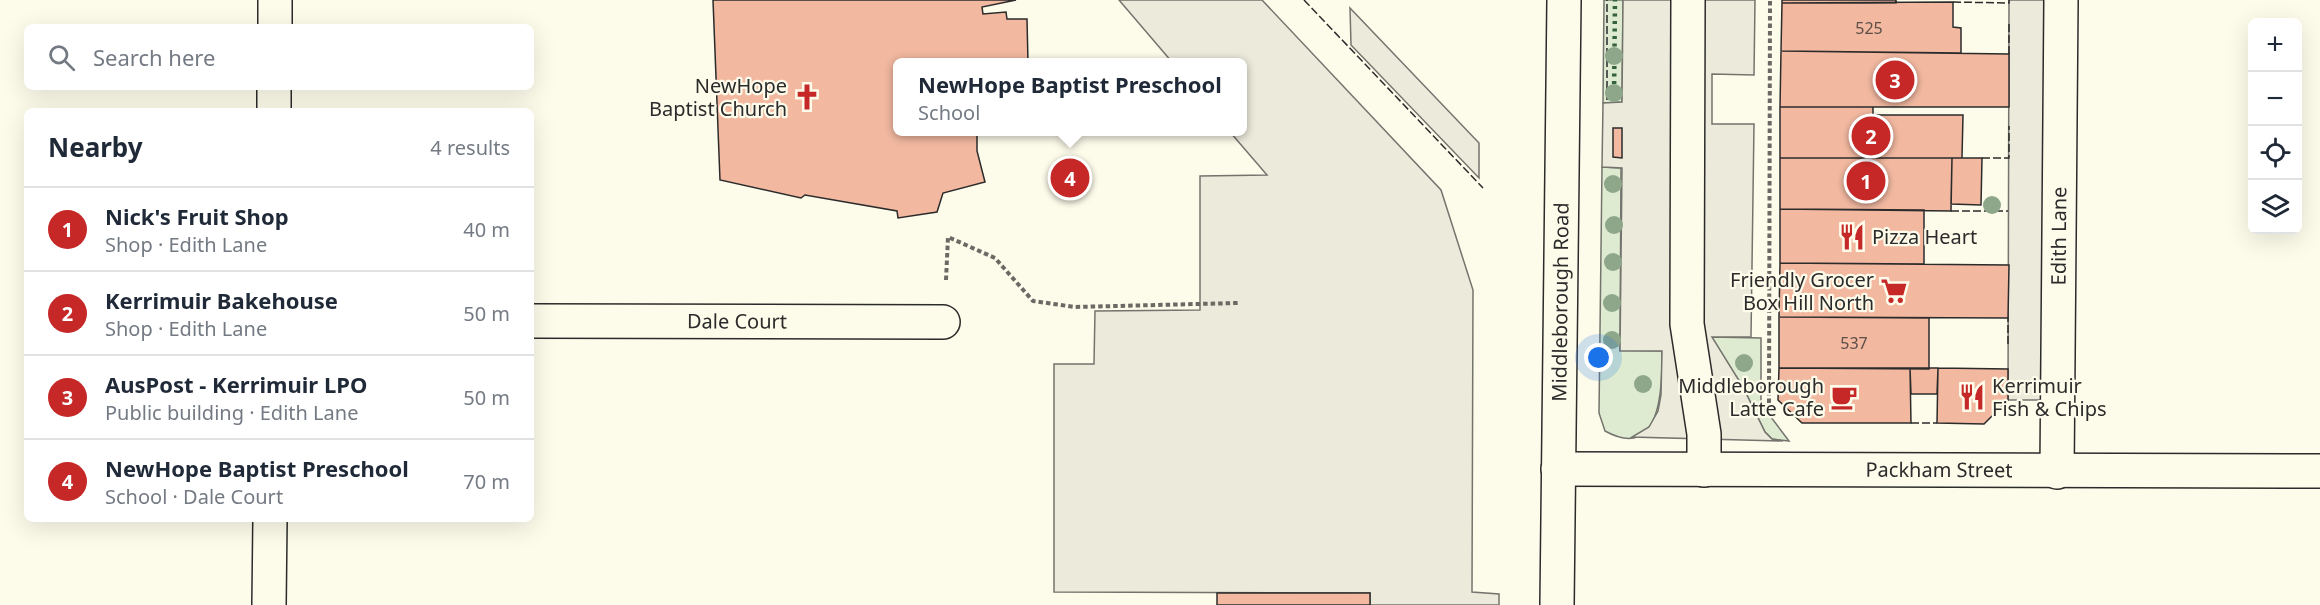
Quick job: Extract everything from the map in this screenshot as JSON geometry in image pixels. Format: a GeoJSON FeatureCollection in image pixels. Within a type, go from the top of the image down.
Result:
{"type":"FeatureCollection","features":[{"type":"Feature","properties":{"kind":"street"},"geometry":{"type":"LineString","coordinates":[[274,24],[275,0]]}},
{"type":"Feature","properties":{"kind":"street","name":"Middleborough Road"},"geometry":{"type":"LineString","coordinates":[[1557,605],[1564,0]]}},
{"type":"Feature","properties":{"kind":"street"},"geometry":{"type":"LineString","coordinates":[[1688,0],[1688,324],[1704,434],[1704,470]]}},
{"type":"Feature","properties":{"kind":"street","name":"Edith Lane"},"geometry":{"type":"LineString","coordinates":[[2057,472],[2061,0]]}},
{"type":"Feature","properties":{"kind":"street"},"geometry":{"type":"LineString","coordinates":[[274,90],[274,108]]}},
{"type":"Feature","properties":{"kind":"street","name":"Dale Court"},"geometry":{"type":"LineString","coordinates":[[534,321],[943,322]]}},
{"type":"Feature","properties":{"kind":"street","name":"Packham Street"},"geometry":{"type":"LineString","coordinates":[[1558,470],[2320,471]]}},
{"type":"Feature","properties":{"kind":"street"},"geometry":{"type":"LineString","coordinates":[[269,605],[270,522]]}},
{"type":"Feature","properties":{"kind":"path"},"geometry":{"type":"LineString","coordinates":[[1768,403],[1770,0]]}},
{"type":"Feature","properties":{"kind":"path"},"geometry":{"type":"LineString","coordinates":[[943,322],[948,237],[994,258],[1033,301],[1076,307],[1238,303]]}},
{"type":"Feature","properties":{"kind":"green space"},"geometry":{"type":"Polygon","coordinates":[[[1604,0],[1623,0],[1622,102],[1603,103],[1604,0]]]}},
{"type":"Feature","properties":{"kind":"green space"},"geometry":{"type":"Polygon","coordinates":[[[1602,167],[1621,168],[1620,350],[1662,351],[1661,382],[1655,415],[1649,428],[1638,437],[1624,438],[1605,431],[1599,413],[1602,167]]]}},
{"type":"Feature","properties":{"kind":"green space"},"geometry":{"type":"Polygon","coordinates":[[[1711,337],[1761,338],[1761,404],[1789,441],[1772,439],[1765,432],[1743,387],[1711,337]]]}},
{"type":"Feature","properties":{"kind":"shaded area"},"geometry":{"type":"Polygon","coordinates":[[[1119,0],[1262,0],[1441,190],[1473,290],[1472,592],[1499,594],[1499,605],[1370,605],[1370,593],[1054,592],[1054,364],[1094,364],[1095,311],[1200,310],[1200,176],[1267,175],[1233,136],[1247,136],[1247,58],[1169,58],[1119,0]]]}},
{"type":"Feature","properties":{"kind":"shaded area"},"geometry":{"type":"Polygon","coordinates":[[[1623,0],[1755,0],[1754,75],[1712,74],[1712,124],[1754,124],[1751,337],[1712,337],[1743,387],[1765,432],[1772,439],[1783,441],[1632,437],[1649,427],[1658,411],[1661,395],[1662,351],[1620,351],[1622,168],[1602,167],[1603,103],[1622,102],[1623,0]]]}},
{"type":"Feature","properties":{"kind":"shaded area"},"geometry":{"type":"Polygon","coordinates":[[[2009,0],[2046,0],[2042,400],[2008,400],[2009,0]]]}},
{"type":"Feature","properties":{"kind":"shaded area"},"geometry":{"type":"Polygon","coordinates":[[[1350,8],[1479,143],[1479,178],[1351,45],[1350,8]]]}},
{"type":"Feature","properties":{"kind":"building","name":"NewHope Baptist Church"},"geometry":{"type":"Polygon","coordinates":[[[713,0],[1016,0],[982,7],[983,14],[1006,12],[1007,19],[1027,19],[1028,58],[893,58],[893,136],[977,136],[977,151],[985,182],[943,193],[937,212],[898,218],[897,211],[805,195],[801,198],[720,180],[713,0]]]}},
{"type":"Feature","properties":{"kind":"building"},"geometry":{"type":"Polygon","coordinates":[[[1782,0],[1896,0],[1896,3],[1782,3],[1782,0]]]}},
{"type":"Feature","properties":{"kind":"building"},"geometry":{"type":"Polygon","coordinates":[[[1953,2],[1953,27],[1961,28],[1961,53],[1781,51],[1782,3],[1953,2]]]}},
{"type":"Feature","properties":{"kind":"building"},"geometry":{"type":"Polygon","coordinates":[[[1781,51],[2009,54],[2009,107],[1780,107],[1781,51]]]}},
{"type":"Feature","properties":{"kind":"building"},"geometry":{"type":"Polygon","coordinates":[[[1780,107],[1873,107],[1873,115],[1963,115],[1962,158],[1780,158],[1780,107]]]}},
{"type":"Feature","properties":{"kind":"building"},"geometry":{"type":"Polygon","coordinates":[[[1613,128],[1622,128],[1622,158],[1613,157],[1613,128]]]}},
{"type":"Feature","properties":{"kind":"building"},"geometry":{"type":"Polygon","coordinates":[[[1780,158],[1952,158],[1951,211],[1780,209],[1780,158]]]}},
{"type":"Feature","properties":{"kind":"building"},"geometry":{"type":"Polygon","coordinates":[[[1952,158],[1982,158],[1981,205],[1951,204],[1952,158]]]}},
{"type":"Feature","properties":{"kind":"building","name":"Pizza Heart"},"geometry":{"type":"Polygon","coordinates":[[[1780,209],[1924,210],[1924,264],[1780,263],[1780,209]]]}},
{"type":"Feature","properties":{"kind":"building","name":"Friendly Grocer Box Hill North"},"geometry":{"type":"Polygon","coordinates":[[[1780,263],[2009,265],[2008,318],[1779,317],[1780,263]]]}},
{"type":"Feature","properties":{"kind":"building"},"geometry":{"type":"Polygon","coordinates":[[[1779,317],[1929,318],[1929,369],[1779,368],[1779,317]]]}},
{"type":"Feature","properties":{"kind":"building","name":"Middleborough Latte Cafe"},"geometry":{"type":"Polygon","coordinates":[[[1779,368],[1910,368],[1911,423],[1802,423],[1778,400],[1779,368]]]}},
{"type":"Feature","properties":{"kind":"building"},"geometry":{"type":"Polygon","coordinates":[[[1910,368],[1938,368],[1937,394],[1911,394],[1910,368]]]}},
{"type":"Feature","properties":{"kind":"building","name":"Kerrimuir Fish & Chips"},"geometry":{"type":"Polygon","coordinates":[[[1938,368],[2008,369],[2008,400],[1984,424],[1937,423],[1938,368]]]}},
{"type":"Feature","properties":{"kind":"building"},"geometry":{"type":"Polygon","coordinates":[[[1217,593],[1370,593],[1370,605],[1217,605],[1217,593]]]}},
{"type":"Feature","properties":{"kind":"hedge"},"geometry":{"type":"LineString","coordinates":[[1614,99],[1615,0]]}},
{"type":"Feature","properties":{"kind":"fence"},"geometry":{"type":"LineString","coordinates":[[1304,0],[1483,188]]}},
{"type":"Feature","properties":{"kind":"fence"},"geometry":{"type":"LineString","coordinates":[[1607,0],[1607,100]]}},
{"type":"Feature","properties":{"kind":"fence"},"geometry":{"type":"LineString","coordinates":[[1953,2],[2009,3],[2009,0]]}},
{"type":"Feature","properties":{"kind":"fence"},"geometry":{"type":"LineString","coordinates":[[2009,24],[2009,54]]}},
{"type":"Feature","properties":{"kind":"fence"},"geometry":{"type":"LineString","coordinates":[[1982,158],[2009,158],[2009,126]]}},
{"type":"Feature","properties":{"kind":"fence"},"geometry":{"type":"LineString","coordinates":[[1951,211],[2008,211]]}},
{"type":"Feature","properties":{"kind":"fence"},"geometry":{"type":"LineString","coordinates":[[2008,318],[2008,344]]}},
{"type":"Feature","properties":{"kind":"fence"},"geometry":{"type":"LineString","coordinates":[[1911,423],[1937,423]]}},
{"type":"Feature","properties":{"kind":"place","name":"AusPost - Kerrimuir LPO"},"geometry":{"type":"Point","coordinates":[1895,80]}},
{"type":"Feature","properties":{"kind":"place","name":"NewHope Baptist Church"},"geometry":{"type":"Point","coordinates":[807,97]}},
{"type":"Feature","properties":{"kind":"place","name":"Kerrimuir Bakehouse"},"geometry":{"type":"Point","coordinates":[1871,136]}},
{"type":"Feature","properties":{"kind":"place","name":"NewHope Baptist Preschool"},"geometry":{"type":"Point","coordinates":[1070,178]}},
{"type":"Feature","properties":{"kind":"place","name":"Nick's Fruit Shop"},"geometry":{"type":"Point","coordinates":[1866,181]}},
{"type":"Feature","properties":{"kind":"place","name":"Pizza Heart"},"geometry":{"type":"Point","coordinates":[1852,237]}},
{"type":"Feature","properties":{"kind":"place","name":"Friendly Grocer Box Hill North"},"geometry":{"type":"Point","coordinates":[1894,291]}},
{"type":"Feature","properties":{"kind":"place","name":"Middleborough Latte Cafe"},"geometry":{"type":"Point","coordinates":[1844,397]}},
{"type":"Feature","properties":{"kind":"place","name":"Kerrimuir Fish & Chips"},"geometry":{"type":"Point","coordinates":[1972,397]}}]}
